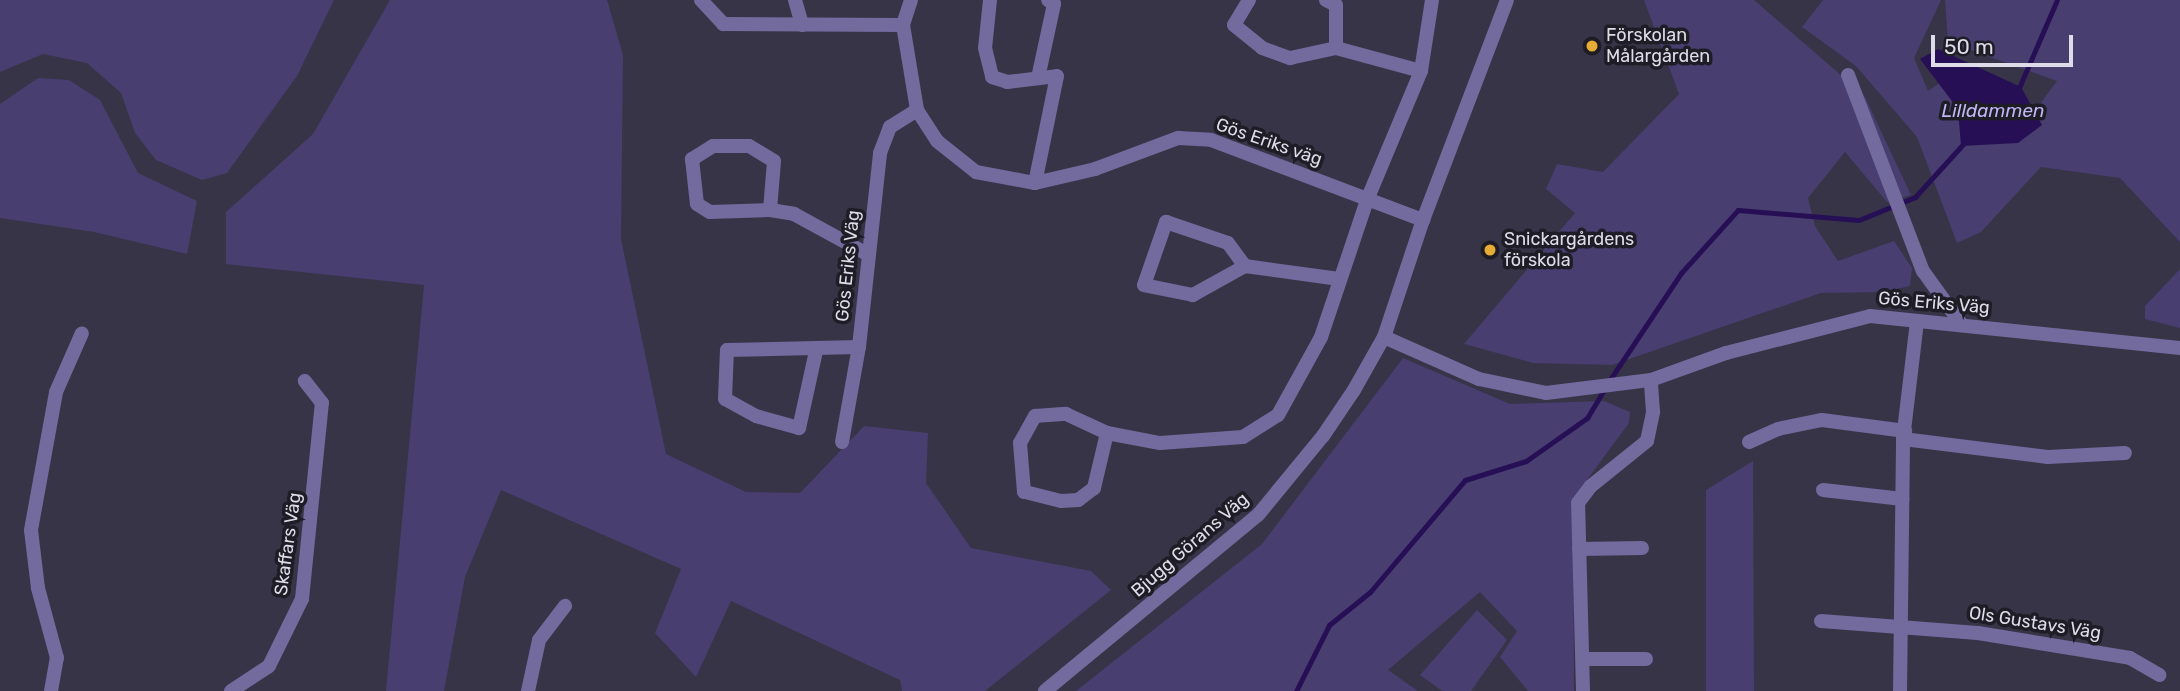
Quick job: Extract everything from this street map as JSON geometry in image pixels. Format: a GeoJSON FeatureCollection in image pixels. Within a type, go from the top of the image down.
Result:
{"type":"FeatureCollection","features":[{"type":"Feature","properties":{"kind":"street"},"geometry":{"type":"LineString","coordinates":[[701,0],[723,24],[903,25]]}},
{"type":"Feature","properties":{"kind":"street"},"geometry":{"type":"LineString","coordinates":[[794,0],[802,25]]}},
{"type":"Feature","properties":{"kind":"street","name":"Gös Eriks väg"},"geometry":{"type":"LineString","coordinates":[[911,0],[903,25],[917,110],[937,141],[976,172],[1035,183],[1095,169],[1178,138],[1211,140],[1268,158],[1367,200],[1423,220]]}},
{"type":"Feature","properties":{"kind":"street"},"geometry":{"type":"LineString","coordinates":[[990,0],[985,48],[992,77],[1007,82],[1057,76],[1035,183]]}},
{"type":"Feature","properties":{"kind":"street"},"geometry":{"type":"LineString","coordinates":[[1038,78],[1054,4],[1048,0]]}},
{"type":"Feature","properties":{"kind":"street"},"geometry":{"type":"LineString","coordinates":[[1249,0],[1234,25],[1262,48],[1290,58],[1336,48],[1421,71]]}},
{"type":"Feature","properties":{"kind":"street"},"geometry":{"type":"LineString","coordinates":[[1326,0],[1335,5],[1336,48]]}},
{"type":"Feature","properties":{"kind":"street"},"geometry":{"type":"LineString","coordinates":[[1107,433],[1094,488],[1079,500],[1061,501],[1024,492],[1020,443],[1035,416],[1066,414],[1107,433],[1160,443],[1216,442],[1244,437],[1278,415],[1321,337],[1367,200],[1421,71],[1432,0]]}},
{"type":"Feature","properties":{"kind":"street"},"geometry":{"type":"LineString","coordinates":[[1384,337],[1423,220],[1507,0]]}},
{"type":"Feature","properties":{"kind":"street"},"geometry":{"type":"LineString","coordinates":[[1849,75],[1892,197],[1923,271],[1962,325]]}},
{"type":"Feature","properties":{"kind":"street","name":"Gös Eriks Väg"},"geometry":{"type":"LineString","coordinates":[[842,442],[859,346],[880,153],[890,127],[917,110]]}},
{"type":"Feature","properties":{"kind":"street","name":"Gös Eriks väg"},"geometry":{"type":"LineString","coordinates":[[770,210],[774,161],[749,146],[713,146],[692,159],[697,204],[710,212],[770,210],[794,214],[867,254]]}},
{"type":"Feature","properties":{"kind":"street"},"geometry":{"type":"LineString","coordinates":[[1245,267],[1228,243],[1166,222],[1144,285],[1193,295],[1245,267],[1339,279]]}},
{"type":"Feature","properties":{"kind":"street","name":"Gös Eriks Väg"},"geometry":{"type":"LineString","coordinates":[[1384,337],[1479,379],[1546,393],[1651,380],[1818,327],[1870,316],[2180,348]]}},
{"type":"Feature","properties":{"kind":"street"},"geometry":{"type":"LineString","coordinates":[[1900,691],[1904,435],[1917,321]]}},
{"type":"Feature","properties":{"kind":"street"},"geometry":{"type":"LineString","coordinates":[[51,691],[57,658],[38,588],[31,530],[56,392],[82,333]]}},
{"type":"Feature","properties":{"kind":"street","name":"Bjugg Görans Väg"},"geometry":{"type":"LineString","coordinates":[[1045,691],[1258,515],[1323,436],[1384,337]]}},
{"type":"Feature","properties":{"kind":"street","name":"Gös Eriks väg"},"geometry":{"type":"LineString","coordinates":[[816,351],[799,429],[756,416],[724,399],[727,350],[816,351],[859,346]]}},
{"type":"Feature","properties":{"kind":"street"},"geometry":{"type":"LineString","coordinates":[[1583,691],[1578,503],[1591,486],[1647,441],[1653,412],[1651,380]]}},
{"type":"Feature","properties":{"kind":"street","name":"Skaffars Väg"},"geometry":{"type":"LineString","coordinates":[[231,691],[269,666],[302,599],[322,403],[305,381]]}},
{"type":"Feature","properties":{"kind":"street"},"geometry":{"type":"LineString","coordinates":[[1749,442],[1778,429],[1822,420],[2048,457],[2125,453]]}},
{"type":"Feature","properties":{"kind":"street"},"geometry":{"type":"LineString","coordinates":[[1823,490],[1902,499]]}},
{"type":"Feature","properties":{"kind":"street"},"geometry":{"type":"LineString","coordinates":[[1578,549],[1642,548]]}},
{"type":"Feature","properties":{"kind":"street"},"geometry":{"type":"LineString","coordinates":[[528,691],[539,640],[565,606]]}},
{"type":"Feature","properties":{"kind":"street","name":"Ols Gustavs Väg"},"geometry":{"type":"LineString","coordinates":[[1821,621],[1900,624],[2130,658],[2159,675]]}},
{"type":"Feature","properties":{"kind":"street"},"geometry":{"type":"LineString","coordinates":[[1583,659],[1646,659]]}},
{"type":"Feature","properties":{"kind":"shaded area"},"geometry":{"type":"Polygon","coordinates":[[[0,0],[334,0],[297,76],[227,173],[202,180],[156,160],[135,133],[121,93],[87,63],[43,54],[0,72],[0,0]]]}},
{"type":"Feature","properties":{"kind":"shaded area"},"geometry":{"type":"Polygon","coordinates":[[[390,0],[607,0],[623,55],[621,239],[666,454],[746,492],[800,493],[864,426],[928,433],[926,483],[971,548],[1091,571],[1111,590],[985,691],[902,691],[900,680],[731,601],[696,677],[655,633],[681,569],[501,490],[465,577],[444,691],[386,691],[424,285],[226,264],[226,212],[313,134],[390,0]]]}},
{"type":"Feature","properties":{"kind":"shaded area"},"geometry":{"type":"Polygon","coordinates":[[[1644,0],[1754,0],[1864,95],[1911,195],[1887,202],[1845,152],[1808,198],[1815,226],[1838,261],[1894,241],[1912,268],[1910,286],[1882,292],[1821,293],[1612,365],[1533,363],[1464,344],[1575,213],[1546,189],[1557,164],[1603,172],[1679,94],[1644,0]]]}},
{"type":"Feature","properties":{"kind":"shaded area"},"geometry":{"type":"Polygon","coordinates":[[[1823,0],[1941,0],[1914,58],[1928,91],[1944,80],[2020,131],[2057,81],[1948,42],[1945,0],[2180,0],[2180,242],[2120,178],[2041,167],[1981,232],[1957,243],[1917,137],[1856,66],[1802,27],[1823,0]]]}},
{"type":"Feature","properties":{"kind":"shaded area"},"geometry":{"type":"Polygon","coordinates":[[[38,78],[69,80],[100,100],[138,173],[197,201],[187,254],[94,232],[0,218],[0,104],[38,78]]]}},
{"type":"Feature","properties":{"kind":"shaded area"},"geometry":{"type":"Polygon","coordinates":[[[2180,269],[2180,328],[2145,319],[2145,306],[2180,269]]]}},
{"type":"Feature","properties":{"kind":"shaded area"},"geometry":{"type":"Polygon","coordinates":[[[1403,358],[1510,404],[1604,401],[1630,412],[1629,423],[1573,499],[1574,691],[1528,691],[1500,657],[1517,631],[1480,592],[1388,670],[1418,691],[1076,691],[1262,544],[1403,358]]]}},
{"type":"Feature","properties":{"kind":"shaded area"},"geometry":{"type":"Polygon","coordinates":[[[1753,461],[1754,691],[1706,691],[1706,490],[1753,461]]]}},
{"type":"Feature","properties":{"kind":"shaded area"},"geometry":{"type":"Polygon","coordinates":[[[1477,610],[1507,640],[1471,691],[1442,691],[1420,675],[1477,610]]]}},
{"type":"Feature","properties":{"kind":"water","name":"Lilldammen"},"geometry":{"type":"Polygon","coordinates":[[[1938,49],[2021,87],[2042,125],[2018,143],[1961,146],[1958,109],[1920,59],[1938,49]]]}},
{"type":"Feature","properties":{"kind":"waterway"},"geometry":{"type":"LineString","coordinates":[[2018,90],[2057,0]]}},
{"type":"Feature","properties":{"kind":"waterway"},"geometry":{"type":"LineString","coordinates":[[1609,381],[1681,273],[1738,210],[1859,220],[1915,197],[1966,141]]}},
{"type":"Feature","properties":{"kind":"waterway"},"geometry":{"type":"LineString","coordinates":[[1296,691],[1329,625],[1370,592],[1465,480],[1526,461],[1587,418],[1604,390]]}},
{"type":"Feature","properties":{"kind":"place","name":"Förskolan Målargården"},"geometry":{"type":"Point","coordinates":[1592,46]}},
{"type":"Feature","properties":{"kind":"place","name":"Snickargårdens förskola"},"geometry":{"type":"Point","coordinates":[1490,250]}}]}
